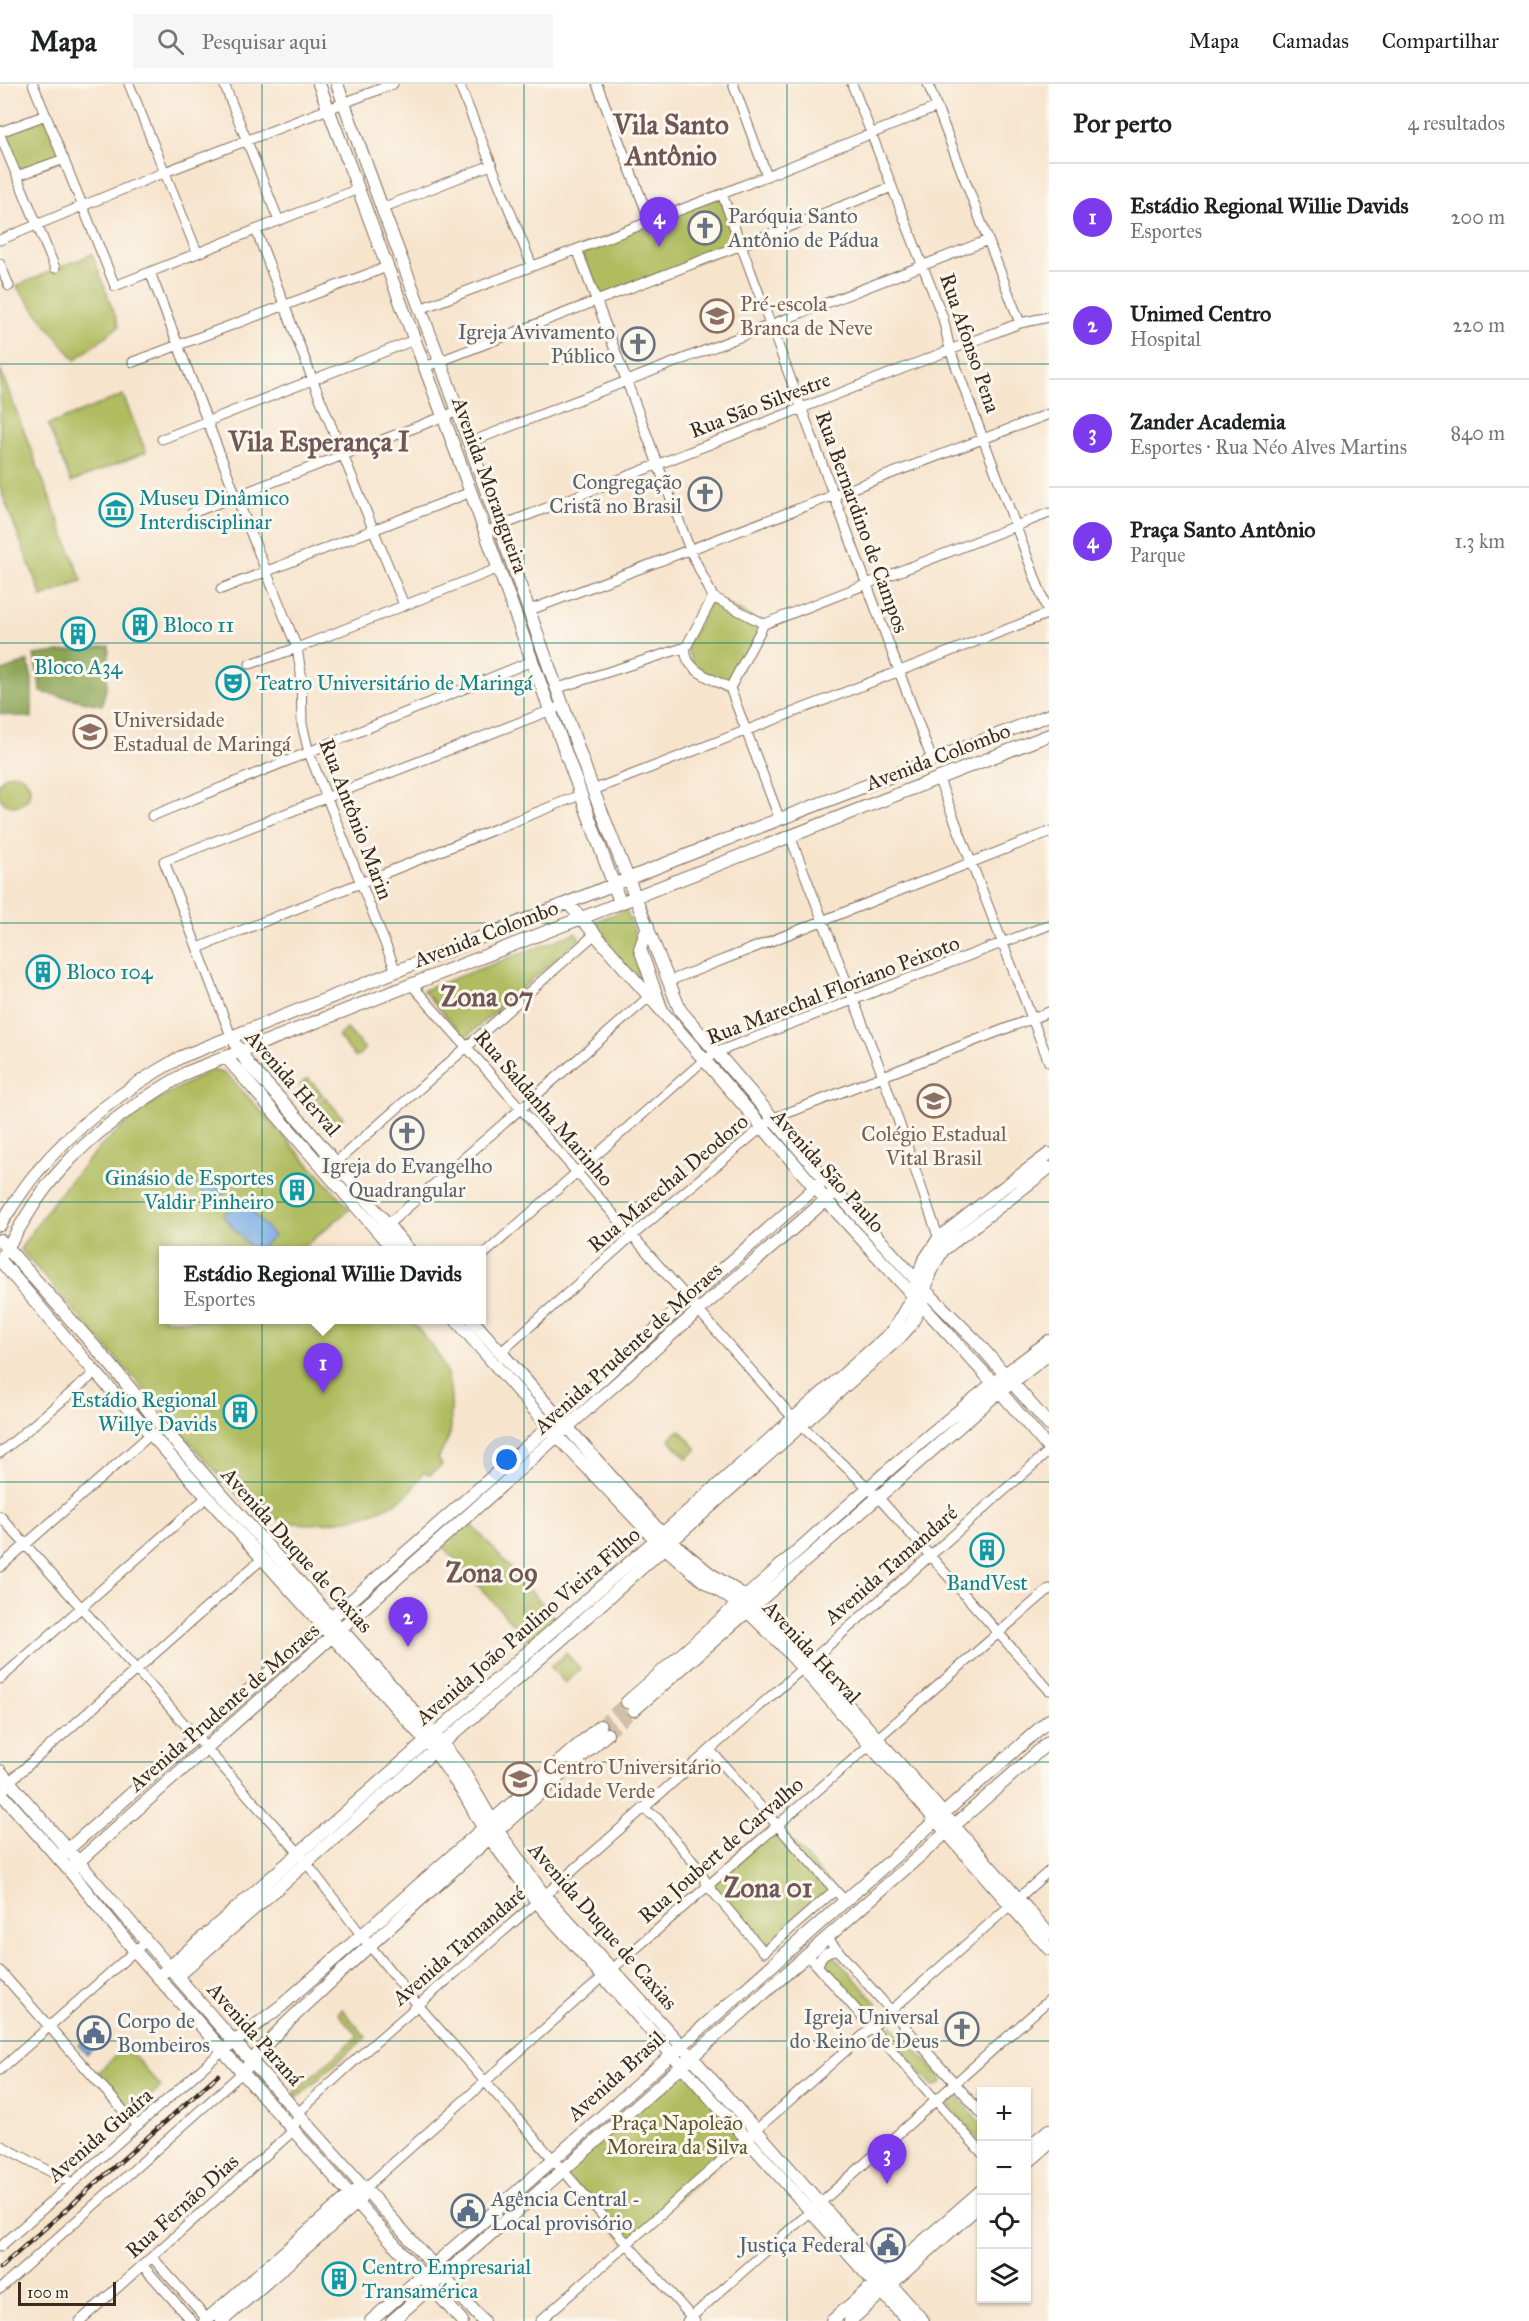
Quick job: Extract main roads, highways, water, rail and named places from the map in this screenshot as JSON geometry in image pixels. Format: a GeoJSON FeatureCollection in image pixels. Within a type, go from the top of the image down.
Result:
{"type":"FeatureCollection","features":[{"type":"Feature","properties":{"kind":"main road","name":"Avenida Morangueira"},"geometry":{"type":"LineString","coordinates":[[319,84],[444,416],[620,902]]}},
{"type":"Feature","properties":{"kind":"main road","name":"Avenida Morangueira"},"geometry":{"type":"LineString","coordinates":[[337,84],[531,610],[593,790],[635,896]]}},
{"type":"Feature","properties":{"kind":"main road","name":"Avenida Colombo"},"geometry":{"type":"LineString","coordinates":[[0,1226],[36,1172],[109,1102],[144,1077],[181,1057],[705,848],[1049,715]]}},
{"type":"Feature","properties":{"kind":"main road"},"geometry":{"type":"LineString","coordinates":[[1028,743],[1034,734],[1034,722]]}},
{"type":"Feature","properties":{"kind":"main road","name":"Avenida Colombo"},"geometry":{"type":"LineString","coordinates":[[2,1252],[58,1172],[119,1116],[188,1072],[524,939],[939,780],[1049,735]]}},
{"type":"Feature","properties":{"kind":"main road"},"geometry":{"type":"LineString","coordinates":[[872,804],[872,794],[879,782]]}},
{"type":"Feature","properties":{"kind":"main road"},"geometry":{"type":"LineString","coordinates":[[705,848],[712,866]]}},
{"type":"Feature","properties":{"kind":"main road","name":"Avenida São Paulo"},"geometry":{"type":"LineString","coordinates":[[635,896],[680,1010],[717,1052],[826,1200],[997,1387],[1047,1448]]}},
{"type":"Feature","properties":{"kind":"main road","name":"Avenida São Paulo"},"geometry":{"type":"LineString","coordinates":[[568,903],[704,1060],[837,1191],[922,1286],[976,1341],[1049,1425]]}},
{"type":"Feature","properties":{"kind":"main road"},"geometry":{"type":"LineString","coordinates":[[518,923],[524,939]]}},
{"type":"Feature","properties":{"kind":"main road"},"geometry":{"type":"LineString","coordinates":[[648,926],[640,949],[664,1015]]}},
{"type":"Feature","properties":{"kind":"main road"},"geometry":{"type":"LineString","coordinates":[[362,984],[368,1000]]}},
{"type":"Feature","properties":{"kind":"main road","name":"Avenida Herval"},"geometry":{"type":"LineString","coordinates":[[231,1036],[248,1064],[304,1125],[404,1246]]}},
{"type":"Feature","properties":{"kind":"main road","name":"Avenida Herval"},"geometry":{"type":"LineString","coordinates":[[231,1036],[226,1057],[390,1246]]}},
{"type":"Feature","properties":{"kind":"main road"},"geometry":{"type":"LineString","coordinates":[[283,1123],[304,1125]]}},
{"type":"Feature","properties":{"kind":"main road"},"geometry":{"type":"LineString","coordinates":[[1012,1187],[1049,1154]]}},
{"type":"Feature","properties":{"kind":"main road"},"geometry":{"type":"LineString","coordinates":[[1012,1187],[1049,1168]]}},
{"type":"Feature","properties":{"kind":"main road","name":"Avenida Prudente de Moraes"},"geometry":{"type":"LineString","coordinates":[[58,1858],[554,1422],[825,1179]]}},
{"type":"Feature","properties":{"kind":"main road","name":"Avenida João Paulino Vieira Filho"},"geometry":{"type":"LineString","coordinates":[[158,1977],[173,1972],[797,1422],[893,1331],[917,1301],[941,1244],[1012,1187]]}},
{"type":"Feature","properties":{"kind":"main road","name":"Avenida Prudente de Moraes"},"geometry":{"type":"LineString","coordinates":[[69,1870],[699,1310],[837,1191]]}},
{"type":"Feature","properties":{"kind":"main road","name":"Avenida Duque de Caxias"},"geometry":{"type":"LineString","coordinates":[[2,1252],[111,1365],[326,1622]]}},
{"type":"Feature","properties":{"kind":"main road","name":"Avenida Duque de Caxias"},"geometry":{"type":"LineString","coordinates":[[2,1252],[92,1368],[262,1559],[337,1633],[434,1742],[462,1769],[503,1857],[540,1899],[577,1947],[647,2008],[676,2049]]}},
{"type":"Feature","properties":{"kind":"main road"},"geometry":{"type":"LineString","coordinates":[[66,1316],[67,1337]]}},
{"type":"Feature","properties":{"kind":"main road","name":"Avenida Herval"},"geometry":{"type":"LineString","coordinates":[[460,1324],[510,1380],[554,1422]]}},
{"type":"Feature","properties":{"kind":"main road"},"geometry":{"type":"LineString","coordinates":[[475,1324],[479,1345]]}},
{"type":"Feature","properties":{"kind":"main road","name":"Avenida Herval"},"geometry":{"type":"LineString","coordinates":[[477,1324],[529,1383],[554,1422],[608,1490],[664,1541],[701,1579],[746,1603],[782,1644],[806,1664],[855,1713],[906,1786],[976,1851],[1014,1902],[1046,1938],[1049,1949]]}},
{"type":"Feature","properties":{"kind":"main road"},"geometry":{"type":"LineString","coordinates":[[938,1324],[976,1341]]}},
{"type":"Feature","properties":{"kind":"main road"},"geometry":{"type":"LineString","coordinates":[[630,1706],[1049,1341]]}},
{"type":"Feature","properties":{"kind":"main road"},"geometry":{"type":"LineString","coordinates":[[1008,1378],[1049,1354]]}},
{"type":"Feature","properties":{"kind":"main road"},"geometry":{"type":"LineString","coordinates":[[92,1368],[111,1365]]}},
{"type":"Feature","properties":{"kind":"main road"},"geometry":{"type":"LineString","coordinates":[[510,1380],[529,1383]]}},
{"type":"Feature","properties":{"kind":"main road"},"geometry":{"type":"LineString","coordinates":[[1031,1404],[1047,1448]]}},
{"type":"Feature","properties":{"kind":"main road","name":"Avenida Herval"},"geometry":{"type":"LineString","coordinates":[[563,1433],[609,1477],[664,1541],[782,1629],[837,1707],[902,1767],[939,1817]]}},
{"type":"Feature","properties":{"kind":"main road"},"geometry":{"type":"LineString","coordinates":[[608,1490],[609,1477]]}},
{"type":"Feature","properties":{"kind":"main road"},"geometry":{"type":"LineString","coordinates":[[701,1579],[714,1577]]}},
{"type":"Feature","properties":{"kind":"main road"},"geometry":{"type":"LineString","coordinates":[[782,1629],[782,1644]]}},
{"type":"Feature","properties":{"kind":"main road"},"geometry":{"type":"LineString","coordinates":[[837,1707],[855,1713]]}},
{"type":"Feature","properties":{"kind":"main road","name":"Avenida Brasil"},"geometry":{"type":"LineString","coordinates":[[371,2321],[1049,1719]]}},
{"type":"Feature","properties":{"kind":"main road"},"geometry":{"type":"LineString","coordinates":[[223,2050],[365,1941],[604,1730]]}},
{"type":"Feature","properties":{"kind":"main road","name":"Avenida Duque de Caxias"},"geometry":{"type":"LineString","coordinates":[[434,1742],[465,1795],[520,1863],[540,1899],[570,1923],[608,1973],[622,1998],[687,2060],[716,2084],[775,2171],[844,2231],[904,2317]]}},
{"type":"Feature","properties":{"kind":"main road","name":"Avenida Brasil"},"geometry":{"type":"LineString","coordinates":[[392,2321],[1049,1742]]}},
{"type":"Feature","properties":{"kind":"main road"},"geometry":{"type":"LineString","coordinates":[[902,1767],[906,1786]]}},
{"type":"Feature","properties":{"kind":"main road"},"geometry":{"type":"LineString","coordinates":[[462,1769],[465,1795]]}},
{"type":"Feature","properties":{"kind":"main road","name":"Avenida Paraná"},"geometry":{"type":"LineString","coordinates":[[0,1771],[213,2018],[483,2321]]}},
{"type":"Feature","properties":{"kind":"main road","name":"Avenida Paraná"},"geometry":{"type":"LineString","coordinates":[[1,1794],[69,1870],[135,1951],[461,2320]]}},
{"type":"Feature","properties":{"kind":"main road"},"geometry":{"type":"LineString","coordinates":[[30,1826],[52,1831]]}},
{"type":"Feature","properties":{"kind":"main road","name":"Avenida Herval"},"geometry":{"type":"LineString","coordinates":[[950,1828],[979,1870],[1014,1902]]}},
{"type":"Feature","properties":{"kind":"main road"},"geometry":{"type":"LineString","coordinates":[[976,1851],[979,1870]]}},
{"type":"Feature","properties":{"kind":"main road"},"geometry":{"type":"LineString","coordinates":[[503,1857],[520,1863]]}},
{"type":"Feature","properties":{"kind":"main road"},"geometry":{"type":"LineString","coordinates":[[108,1918],[131,1924]]}},
{"type":"Feature","properties":{"kind":"main road"},"geometry":{"type":"LineString","coordinates":[[570,1923],[577,1947]]}},
{"type":"Feature","properties":{"kind":"main road"},"geometry":{"type":"LineString","coordinates":[[243,2072],[365,1941]]}},
{"type":"Feature","properties":{"kind":"main road"},"geometry":{"type":"LineString","coordinates":[[622,1998],[647,2008]]}},
{"type":"Feature","properties":{"kind":"main road"},"geometry":{"type":"LineString","coordinates":[[193,2015],[213,2018]]}},
{"type":"Feature","properties":{"kind":"main road","name":"Avenida Duque de Caxias"},"geometry":{"type":"LineString","coordinates":[[687,2060],[720,2108],[795,2176],[847,2253],[923,2321]]}},
{"type":"Feature","properties":{"kind":"main road"},"geometry":{"type":"LineString","coordinates":[[269,2103],[272,2082]]}},
{"type":"Feature","properties":{"kind":"main road"},"geometry":{"type":"LineString","coordinates":[[716,2084],[720,2108]]}},
{"type":"Feature","properties":{"kind":"main road"},"geometry":{"type":"LineString","coordinates":[[1031,2145],[1049,2130]]}},
{"type":"Feature","properties":{"kind":"main road"},"geometry":{"type":"LineString","coordinates":[[1031,2159],[1049,2144]]}},
{"type":"Feature","properties":{"kind":"main road"},"geometry":{"type":"LineString","coordinates":[[318,2158],[342,2161]]}},
{"type":"Feature","properties":{"kind":"main road"},"geometry":{"type":"LineString","coordinates":[[775,2171],[795,2176]]}},
{"type":"Feature","properties":{"kind":"main road"},"geometry":{"type":"LineString","coordinates":[[222,2321],[365,2187]]}},
{"type":"Feature","properties":{"kind":"main road"},"geometry":{"type":"LineString","coordinates":[[850,2321],[883,2284],[977,2194]]}},
{"type":"Feature","properties":{"kind":"main road"},"geometry":{"type":"LineString","coordinates":[[207,2320],[354,2198]]}},
{"type":"Feature","properties":{"kind":"main road"},"geometry":{"type":"LineString","coordinates":[[832,2321],[883,2284],[977,2207]]}},
{"type":"Feature","properties":{"kind":"main road"},"geometry":{"type":"LineString","coordinates":[[386,2235],[388,2214]]}},
{"type":"Feature","properties":{"kind":"main road"},"geometry":{"type":"LineString","coordinates":[[844,2231],[847,2253]]}},
{"type":"Feature","properties":{"kind":"main road"},"geometry":{"type":"LineString","coordinates":[[457,2291],[461,2320]]}},
{"type":"Feature","properties":{"kind":"main road"},"geometry":{"type":"LineString","coordinates":[[904,2317],[923,2321]]}},
{"type":"Feature","properties":{"kind":"water"},"geometry":{"type":"Polygon","coordinates":[[[208,1176],[224,1194],[213,1204],[197,1186],[208,1176]]]}},
{"type":"Feature","properties":{"kind":"water"},"geometry":{"type":"Polygon","coordinates":[[[241,1199],[274,1236],[263,1246],[249,1246],[223,1216],[241,1199]]]}},
{"type":"Feature","properties":{"kind":"water"},"geometry":{"type":"Polygon","coordinates":[[[98,2028],[105,2038],[87,2054],[78,2045],[98,2028]]]}},
{"type":"Feature","properties":{"kind":"tunnel"},"geometry":{"type":"LineString","coordinates":[[600,1726],[627,1702]]}},
{"type":"Feature","properties":{"kind":"tunnel"},"geometry":{"type":"LineString","coordinates":[[607,1734],[634,1710]]}},
{"type":"Feature","properties":{"kind":"railway"},"geometry":{"type":"LineString","coordinates":[[0,2268],[218,2075]]}},
{"type":"Feature","properties":{"kind":"place","name":"Paróquia Santo Antônio de Pádua"},"geometry":{"type":"Point","coordinates":[705,228]}},
{"type":"Feature","properties":{"kind":"place","name":"Praça Santo Antônio"},"geometry":{"type":"Point","coordinates":[659,247]}},
{"type":"Feature","properties":{"kind":"place","name":"Pré-escola Branca de Neve"},"geometry":{"type":"Point","coordinates":[717,316]}},
{"type":"Feature","properties":{"kind":"place","name":"Igreja Avivamento Público"},"geometry":{"type":"Point","coordinates":[638,344]}},
{"type":"Feature","properties":{"kind":"place","name":"Congregação Cristã no Brasil"},"geometry":{"type":"Point","coordinates":[705,494]}},
{"type":"Feature","properties":{"kind":"place","name":"Museu Dinâmico Interdisciplinar"},"geometry":{"type":"Point","coordinates":[116,510]}},
{"type":"Feature","properties":{"kind":"place","name":"Bloco 11"},"geometry":{"type":"Point","coordinates":[140,625]}},
{"type":"Feature","properties":{"kind":"place","name":"Bloco A34"},"geometry":{"type":"Point","coordinates":[78,634]}},
{"type":"Feature","properties":{"kind":"place","name":"Teatro Universitário de Maringá"},"geometry":{"type":"Point","coordinates":[233,683]}},
{"type":"Feature","properties":{"kind":"place","name":"Universidade Estadual de Maringá"},"geometry":{"type":"Point","coordinates":[90,732]}},
{"type":"Feature","properties":{"kind":"place","name":"Bloco 104"},"geometry":{"type":"Point","coordinates":[43,972]}},
{"type":"Feature","properties":{"kind":"place","name":"Colégio Estadual Vital Brasil"},"geometry":{"type":"Point","coordinates":[934,1101]}},
{"type":"Feature","properties":{"kind":"place","name":"Igreja do Evangelho Quadrangular"},"geometry":{"type":"Point","coordinates":[407,1133]}},
{"type":"Feature","properties":{"kind":"place","name":"Ginásio de Esportes Valdir Pinheiro"},"geometry":{"type":"Point","coordinates":[297,1190]}},
{"type":"Feature","properties":{"kind":"place","name":"Estádio Regional Willie Davids"},"geometry":{"type":"Point","coordinates":[323,1393]}},
{"type":"Feature","properties":{"kind":"place","name":"Estádio Regional Willye Davids"},"geometry":{"type":"Point","coordinates":[240,1412]}},
{"type":"Feature","properties":{"kind":"place","name":"BandVest"},"geometry":{"type":"Point","coordinates":[987,1550]}},
{"type":"Feature","properties":{"kind":"place","name":"Unimed Centro"},"geometry":{"type":"Point","coordinates":[408,1647]}},
{"type":"Feature","properties":{"kind":"place","name":"Centro Universitário Cidade Verde"},"geometry":{"type":"Point","coordinates":[520,1779]}},
{"type":"Feature","properties":{"kind":"place","name":"Igreja Universal do Reino de Deus"},"geometry":{"type":"Point","coordinates":[962,2029]}},
{"type":"Feature","properties":{"kind":"place","name":"Corpo de Bombeiros"},"geometry":{"type":"Point","coordinates":[94,2033]}},
{"type":"Feature","properties":{"kind":"place","name":"Zander Academia"},"geometry":{"type":"Point","coordinates":[887,2184]}},
{"type":"Feature","properties":{"kind":"place","name":"Agência Central - Local provisório"},"geometry":{"type":"Point","coordinates":[468,2211]}},
{"type":"Feature","properties":{"kind":"place","name":"Justiça Federal"},"geometry":{"type":"Point","coordinates":[888,2245]}},
{"type":"Feature","properties":{"kind":"place","name":"Centro Empresarial Transamérica"},"geometry":{"type":"Point","coordinates":[339,2279]}},
{"type":"Feature","properties":{"kind":"district","name":"Vila Santo Antônio"},"geometry":{"type":"Point","coordinates":[671,140]}},
{"type":"Feature","properties":{"kind":"district","name":"Vila Esperança I"},"geometry":{"type":"Point","coordinates":[319,442]}},
{"type":"Feature","properties":{"kind":"district","name":"Zona 07"},"geometry":{"type":"Point","coordinates":[487,997]}},
{"type":"Feature","properties":{"kind":"district","name":"Zona 09"},"geometry":{"type":"Point","coordinates":[492,1573]}},
{"type":"Feature","properties":{"kind":"district","name":"Zona 01"},"geometry":{"type":"Point","coordinates":[768,1888]}},
{"type":"Feature","properties":{"kind":"park label","name":"Praça Napoleão Moreira da Silva"},"geometry":{"type":"Point","coordinates":[677,2135]}}]}
